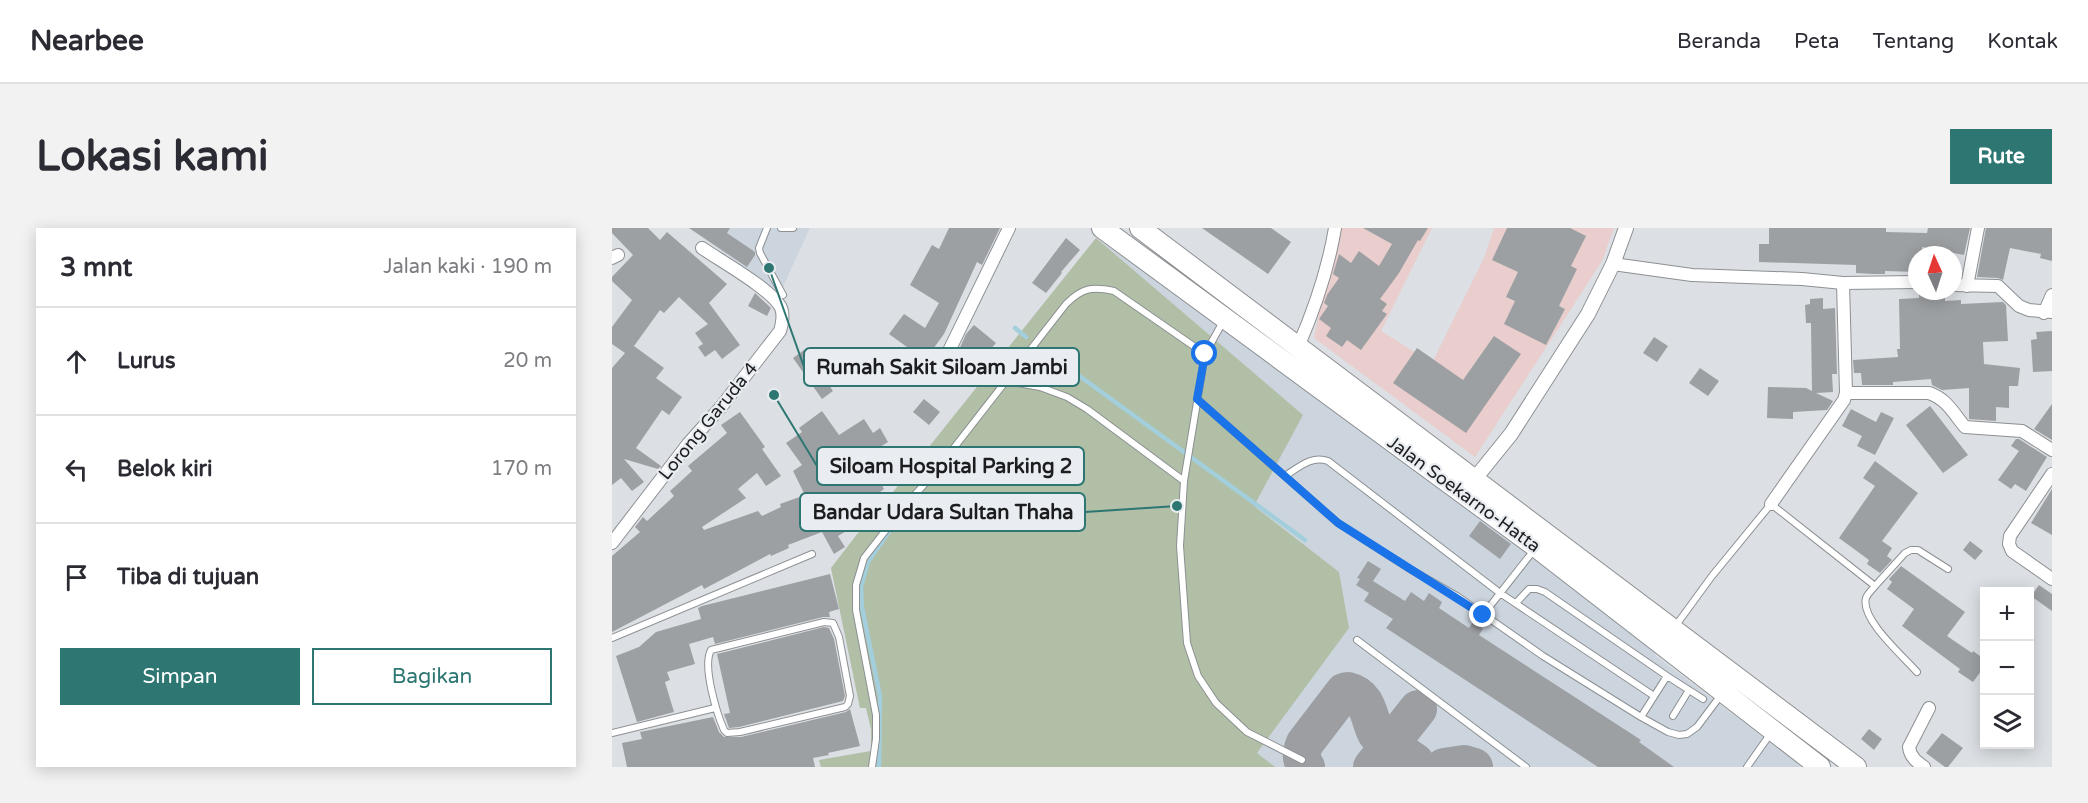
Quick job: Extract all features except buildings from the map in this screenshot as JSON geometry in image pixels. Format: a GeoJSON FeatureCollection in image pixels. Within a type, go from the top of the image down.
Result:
{"type":"FeatureCollection","features":[{"type":"Feature","properties":{"kind":"highway","name":"Jalan Soekarno-Hatta"},"geometry":{"type":"LineString","coordinates":[[1102,228],[1469,486],[1541,540],[1673,629],[1856,767]]}},
{"type":"Feature","properties":{"kind":"highway","name":"Jalan Soekarno-Hatta"},"geometry":{"type":"LineString","coordinates":[[1140,228],[1298,346],[1469,486]]}},
{"type":"Feature","properties":{"kind":"highway","name":"Jalan Soekarno-Hatta"},"geometry":{"type":"LineString","coordinates":[[1541,540],[1722,692],[1820,767]]}},
{"type":"Feature","properties":{"kind":"street"},"geometry":{"type":"LineString","coordinates":[[945,359],[1009,228]]}},
{"type":"Feature","properties":{"kind":"street"},"geometry":{"type":"LineString","coordinates":[[1298,346],[1323,281],[1335,228]]}},
{"type":"Feature","properties":{"kind":"street"},"geometry":{"type":"LineString","coordinates":[[1469,486],[1511,434],[1588,314],[1613,264],[1626,228]]}},
{"type":"Feature","properties":{"kind":"street"},"geometry":{"type":"LineString","coordinates":[[1967,286],[1978,228]]}},
{"type":"Feature","properties":{"kind":"street"},"geometry":{"type":"LineString","coordinates":[[702,248],[776,295]]}},
{"type":"Feature","properties":{"kind":"street"},"geometry":{"type":"LineString","coordinates":[[1613,264],[1692,275],[1802,279],[1843,283],[1908,282]]}},
{"type":"Feature","properties":{"kind":"street"},"geometry":{"type":"LineString","coordinates":[[1771,504],[1842,405],[1846,393],[1843,283]]}},
{"type":"Feature","properties":{"kind":"street"},"geometry":{"type":"LineString","coordinates":[[1962,286],[1998,286],[2019,306],[2048,313],[2052,295]]}},
{"type":"Feature","properties":{"kind":"street","name":"Lorong Garuda 4"},"geometry":{"type":"LineString","coordinates":[[612,543],[688,444],[721,407],[780,331],[783,319],[776,295]]}},
{"type":"Feature","properties":{"kind":"street"},"geometry":{"type":"LineString","coordinates":[[1846,393],[1929,393],[1939,397],[1955,412],[1965,427],[2022,431],[2052,450]]}},
{"type":"Feature","properties":{"kind":"street"},"geometry":{"type":"LineString","coordinates":[[2052,474],[2010,536],[2009,544],[2012,551],[2052,579]]}},
{"type":"Feature","properties":{"kind":"street"},"geometry":{"type":"LineString","coordinates":[[1924,767],[1914,760],[1909,747],[1929,708]]}},
{"type":"Feature","properties":{"kind":"lane"},"geometry":{"type":"LineString","coordinates":[[767,228],[759,248],[776,295]]}},
{"type":"Feature","properties":{"kind":"lane"},"geometry":{"type":"LineString","coordinates":[[781,228],[793,228]]}},
{"type":"Feature","properties":{"kind":"lane"},"geometry":{"type":"LineString","coordinates":[[872,767],[876,739],[876,715],[856,610],[858,572],[864,558],[907,503],[932,476],[1066,304],[1076,294],[1088,288],[1114,291],[1205,354]]}},
{"type":"Feature","properties":{"kind":"lane"},"geometry":{"type":"LineString","coordinates":[[1220,327],[1205,354],[1184,481],[1180,546],[1187,643],[1198,676],[1216,703],[1247,732],[1302,760]]}},
{"type":"Feature","properties":{"kind":"lane"},"geometry":{"type":"LineString","coordinates":[[1006,381],[1040,387],[1067,397],[1088,409],[1184,481]]}},
{"type":"Feature","properties":{"kind":"lane"},"geometry":{"type":"LineString","coordinates":[[1197,399],[1338,523],[1543,656],[1668,732],[1678,735],[1687,734],[1697,727],[1735,675]]}},
{"type":"Feature","properties":{"kind":"lane"},"geometry":{"type":"LineString","coordinates":[[1285,476],[1313,459],[1321,458],[1328,461],[1500,593],[1654,696]]}},
{"type":"Feature","properties":{"kind":"lane"},"geometry":{"type":"LineString","coordinates":[[1673,629],[1712,576],[1771,504],[1875,586]]}},
{"type":"Feature","properties":{"kind":"lane"},"geometry":{"type":"LineString","coordinates":[[1483,615],[1541,540]]}},
{"type":"Feature","properties":{"kind":"lane"},"geometry":{"type":"LineString","coordinates":[[1917,672],[1872,622],[1866,600],[1867,595],[1905,553],[1911,550],[1918,550],[1948,569]]}},
{"type":"Feature","properties":{"kind":"lane"},"geometry":{"type":"LineString","coordinates":[[612,638],[812,555]]}},
{"type":"Feature","properties":{"kind":"lane"},"geometry":{"type":"LineString","coordinates":[[1516,603],[1529,589],[1545,592],[1703,699]]}},
{"type":"Feature","properties":{"kind":"lane"},"geometry":{"type":"LineString","coordinates":[[824,622],[833,624],[839,637],[850,696],[845,707],[731,733],[724,730],[715,708],[708,662],[711,650],[824,622]]}},
{"type":"Feature","properties":{"kind":"lane"},"geometry":{"type":"LineString","coordinates":[[1357,640],[1526,767]]}},
{"type":"Feature","properties":{"kind":"lane"},"geometry":{"type":"LineString","coordinates":[[1641,717],[1667,676]]}},
{"type":"Feature","properties":{"kind":"lane"},"geometry":{"type":"LineString","coordinates":[[1673,716],[1689,690]]}},
{"type":"Feature","properties":{"kind":"lane"},"geometry":{"type":"LineString","coordinates":[[612,733],[715,708]]}},
{"type":"Feature","properties":{"kind":"lane"},"geometry":{"type":"LineString","coordinates":[[1747,767],[1786,714]]}},
{"type":"Feature","properties":{"kind":"shaded area"},"geometry":{"type":"Polygon","coordinates":[[[690,228],[810,228],[780,293],[690,228]]]}},
{"type":"Feature","properties":{"kind":"shaded area"},"geometry":{"type":"Polygon","coordinates":[[[1336,228],[1432,228],[1381,331],[1432,363],[1484,258],[1494,228],[1614,228],[1602,261],[1475,457],[1314,338],[1336,228]]]}},
{"type":"Feature","properties":{"kind":"shaded area"},"geometry":{"type":"Polygon","coordinates":[[[1096,238],[1500,528],[1649,639],[1656,656],[1802,767],[821,767],[819,760],[871,751],[871,729],[866,708],[860,708],[831,568],[858,533],[882,515],[889,497],[1096,238]]]}},
{"type":"Feature","properties":{"kind":"green space"},"geometry":{"type":"Polygon","coordinates":[[[1096,238],[1303,415],[1254,506],[1339,572],[1349,628],[1257,753],[1275,767],[821,767],[819,760],[871,751],[871,729],[866,708],[860,708],[831,568],[858,533],[882,515],[889,497],[1096,238]]]}},
{"type":"Feature","properties":{"kind":"waterway"},"geometry":{"type":"LineString","coordinates":[[1015,328],[1026,337]]}},
{"type":"Feature","properties":{"kind":"waterway"},"geometry":{"type":"LineString","coordinates":[[1045,351],[1305,540]]}},
{"type":"Feature","properties":{"kind":"waterway"},"geometry":{"type":"LineString","coordinates":[[879,767],[880,696],[862,607],[861,587],[868,562],[895,523]]}},
{"type":"Feature","properties":{"kind":"taxiway"},"geometry":{"type":"LineString","coordinates":[[1306,767],[1302,755],[1305,743],[1344,692],[1348,691],[1360,697],[1364,702],[1378,736],[1415,762],[1418,767]]}},
{"type":"Feature","properties":{"kind":"taxiway"},"geometry":{"type":"LineString","coordinates":[[1372,767],[1418,709]]}},
{"type":"Feature","properties":{"kind":"taxiway"},"geometry":{"type":"LineString","coordinates":[[1444,767],[1464,764],[1474,767]]}},
{"type":"Feature","properties":{"kind":"place","name":"Rumah Sakit Siloam Jambi"},"geometry":{"type":"Point","coordinates":[769,268]}},
{"type":"Feature","properties":{"kind":"place","name":"Siloam Hospital Parking 2"},"geometry":{"type":"Point","coordinates":[774,395]}},
{"type":"Feature","properties":{"kind":"place","name":"Bandar Udara Sultan Thaha"},"geometry":{"type":"Point","coordinates":[1177,506]}},
{"type":"Feature","properties":{"kind":"route"},"geometry":{"type":"LineString","coordinates":[[1205,354],[1197,399],[1338,523],[1457,596],[1483,615]]}}]}
